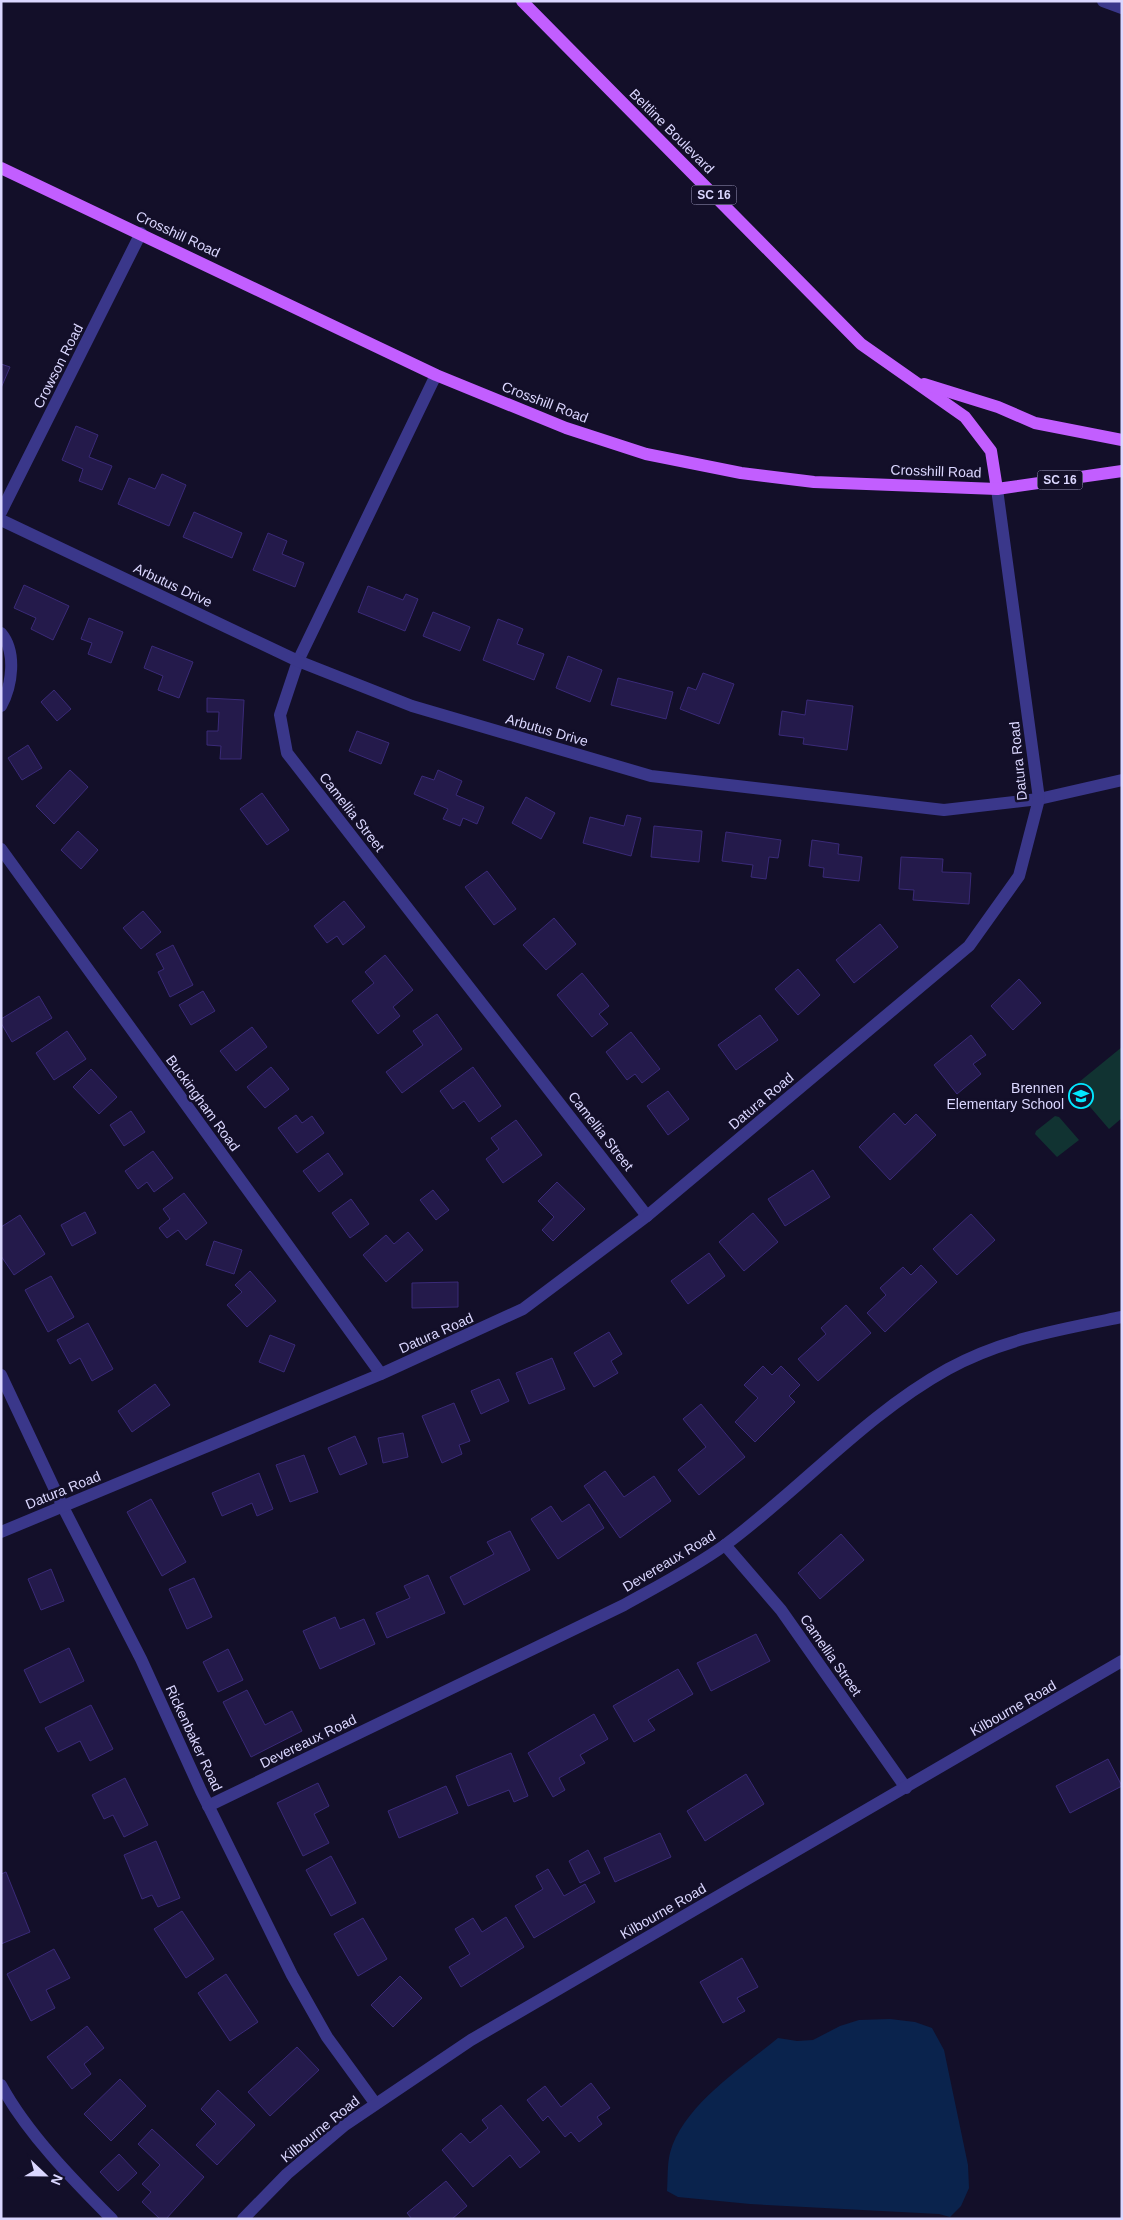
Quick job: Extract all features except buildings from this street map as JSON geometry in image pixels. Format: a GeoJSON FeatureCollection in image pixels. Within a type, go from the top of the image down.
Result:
{"type":"FeatureCollection","features":[{"type":"Feature","properties":{"kind":"main road","name":"Beltline Boulevard"},"geometry":{"type":"LineString","coordinates":[[522,1],[861,344],[912,381]]}},
{"type":"Feature","properties":{"kind":"main road","name":"Crosshill Road"},"geometry":{"type":"LineString","coordinates":[[1,168],[436,375],[566,428],[646,454],[741,473],[814,482],[997,489],[1122,471]]}},
{"type":"Feature","properties":{"kind":"main road","name":"SC 16"},"geometry":{"type":"LineString","coordinates":[[912,381],[998,407],[1035,423],[1122,440]]}},
{"type":"Feature","properties":{"kind":"main road","name":"Datura Road"},"geometry":{"type":"LineString","coordinates":[[912,381],[965,418],[992,451],[997,489]]}},
{"type":"Feature","properties":{"kind":"street"},"geometry":{"type":"LineString","coordinates":[[1103,1],[1122,8]]}},
{"type":"Feature","properties":{"kind":"street","name":"Crowson Road"},"geometry":{"type":"LineString","coordinates":[[1,512],[141,233]]}},
{"type":"Feature","properties":{"kind":"street","name":"Camellia Street"},"geometry":{"type":"LineString","coordinates":[[436,375],[298,661],[280,715],[288,754],[647,1216]]}},
{"type":"Feature","properties":{"kind":"street","name":"Datura Road"},"geometry":{"type":"LineString","coordinates":[[1,1532],[381,1374],[524,1309],[647,1216],[970,946],[1019,876],[1039,799],[997,489]]}},
{"type":"Feature","properties":{"kind":"street","name":"Arbutus Drive"},"geometry":{"type":"LineString","coordinates":[[1,520],[298,661],[412,706],[650,776],[944,810],[1039,799],[1122,780]]}},
{"type":"Feature","properties":{"kind":"street"},"geometry":{"type":"LineString","coordinates":[[1,633],[5,638],[12,668],[8,694],[1,706]]}},
{"type":"Feature","properties":{"kind":"street","name":"Buckingham Road"},"geometry":{"type":"LineString","coordinates":[[1,849],[381,1374]]}},
{"type":"Feature","properties":{"kind":"street","name":"Devereaux Road"},"geometry":{"type":"LineString","coordinates":[[208,1806],[624,1605],[675,1576],[725,1545],[880,1415],[948,1369],[981,1353],[1021,1338],[1122,1317]]}},
{"type":"Feature","properties":{"kind":"street","name":"Rickenbaker Road"},"geometry":{"type":"LineString","coordinates":[[1,1376],[63,1507],[141,1659],[208,1806],[307,2004],[327,2037],[375,2103]]}},
{"type":"Feature","properties":{"kind":"street","name":"Camellia Street"},"geometry":{"type":"LineString","coordinates":[[725,1545],[781,1610],[906,1788]]}},
{"type":"Feature","properties":{"kind":"street","name":"Kilbourne Road"},"geometry":{"type":"LineString","coordinates":[[243,2219],[311,2152],[375,2103],[471,2040],[1122,1661]]}},
{"type":"Feature","properties":{"kind":"street"},"geometry":{"type":"LineString","coordinates":[[1,2085],[14,2107],[82,2189],[112,2219]]}},
{"type":"Feature","properties":{"kind":"green space"},"geometry":{"type":"Polygon","coordinates":[[[1122,1047],[1122,1118],[1109,1129],[1073,1087],[1122,1047]]]}},
{"type":"Feature","properties":{"kind":"green space"},"geometry":{"type":"Polygon","coordinates":[[[1055,1116],[1059,1117],[1079,1140],[1057,1157],[1035,1134],[1036,1131],[1055,1116]]]}},
{"type":"Feature","properties":{"kind":"water"},"geometry":{"type":"Polygon","coordinates":[[[890,2019],[915,2022],[932,2028],[944,2050],[968,2165],[969,2188],[961,2206],[950,2217],[939,2214],[750,2204],[678,2197],[667,2191],[670,2153],[687,2119],[715,2089],[778,2038],[797,2041],[813,2040],[840,2026],[859,2020],[890,2019]]]}},
{"type":"Feature","properties":{"kind":"place","name":"Brennen Elementary School"},"geometry":{"type":"Point","coordinates":[1081,1096]}}]}
